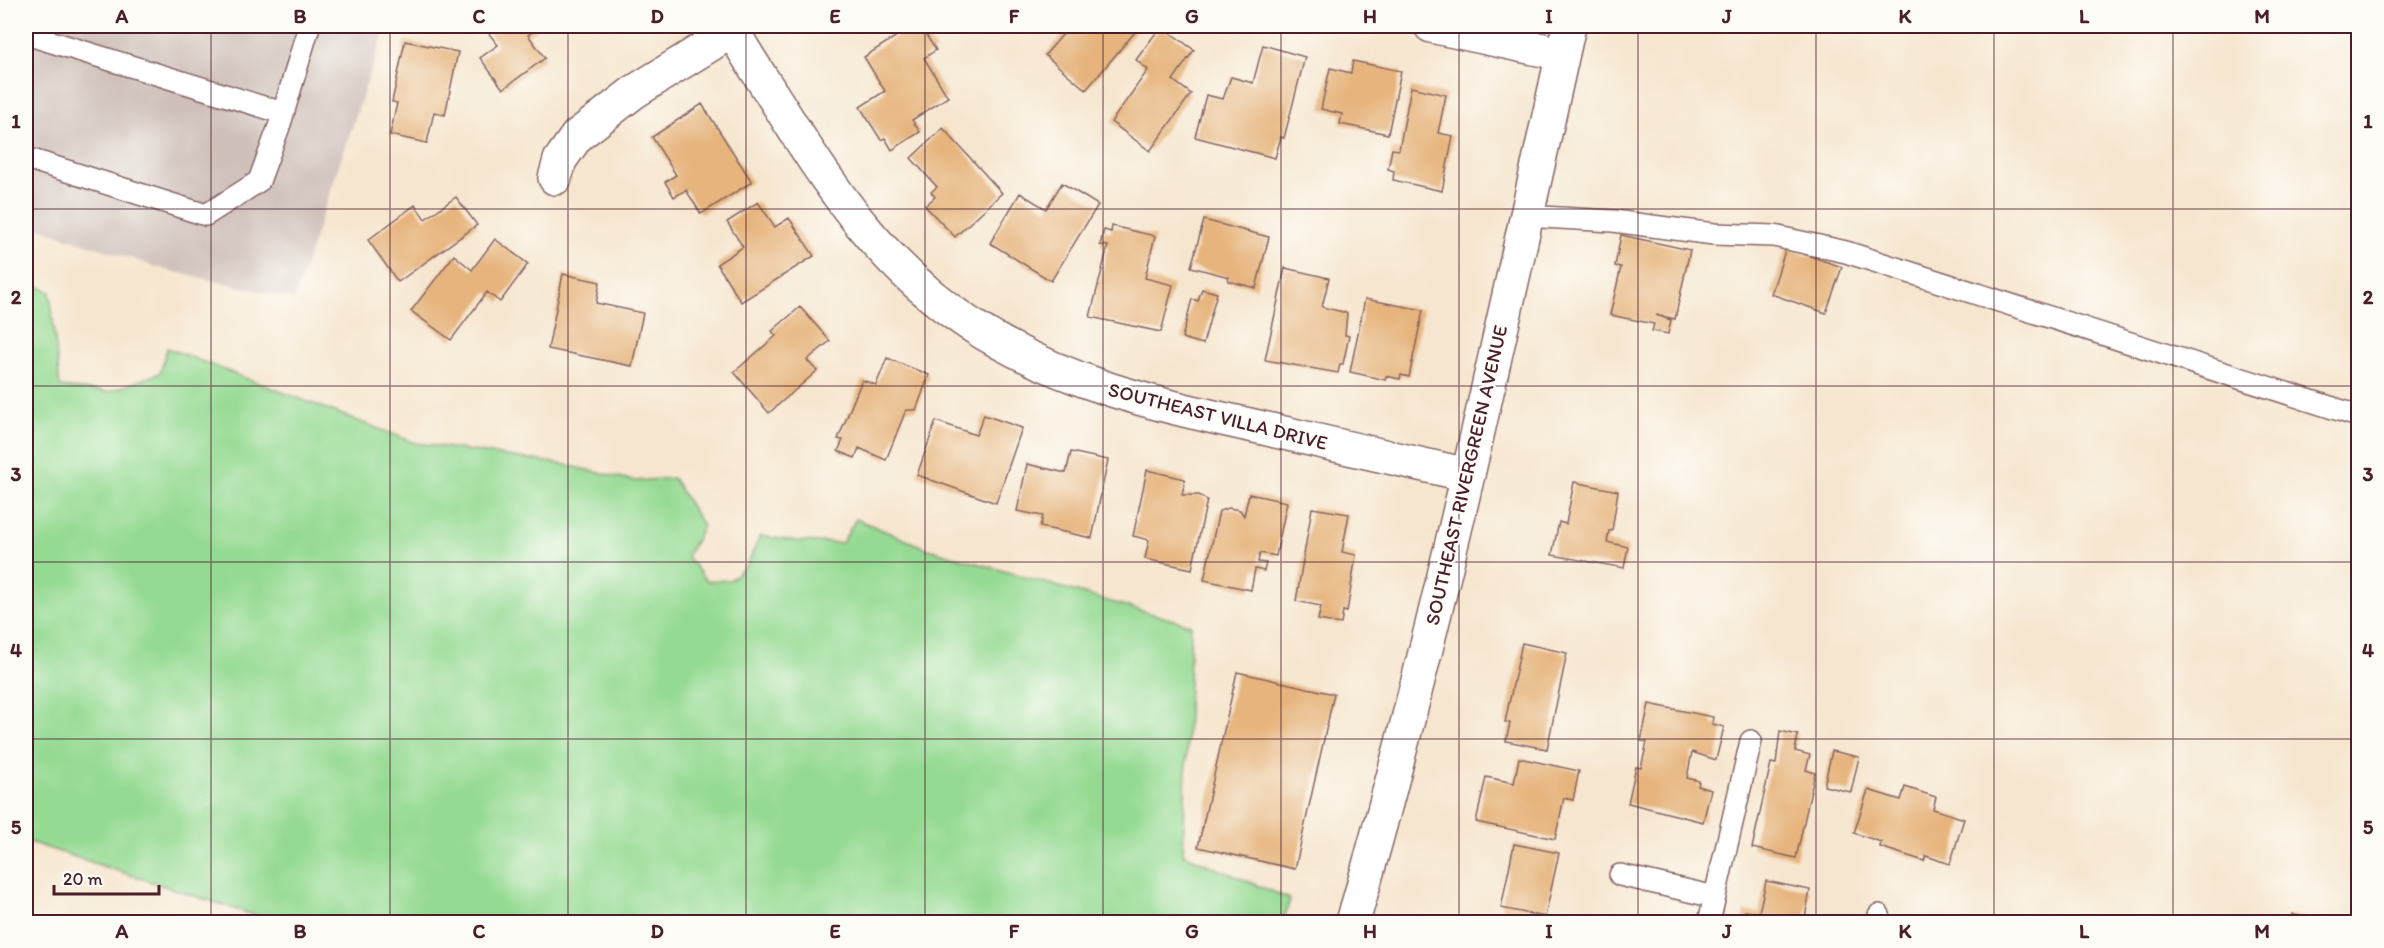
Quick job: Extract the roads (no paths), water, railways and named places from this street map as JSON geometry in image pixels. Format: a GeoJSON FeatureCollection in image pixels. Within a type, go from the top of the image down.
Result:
{"type":"FeatureCollection","features":[{"type":"Feature","properties":{"kind":"street"},"geometry":{"type":"LineString","coordinates":[[1431,26],[1565,40]]}},
{"type":"Feature","properties":{"kind":"street"},"geometry":{"type":"LineString","coordinates":[[555,178],[560,160],[576,136],[634,92],[731,28]]}},
{"type":"Feature","properties":{"kind":"street","name":"SOUTHEAST VILLA DRIVE"},"geometry":{"type":"LineString","coordinates":[[731,28],[849,213],[893,261],[924,290],[967,322],[1024,356],[1073,378],[1150,403],[1468,475]]}},
{"type":"Feature","properties":{"kind":"street","name":"SOUTHEAST RIVERGREEN AVENUE"},"geometry":{"type":"LineString","coordinates":[[1353,922],[1400,760],[1468,475],[1565,40]]}},
{"type":"Feature","properties":{"kind":"lane"},"geometry":{"type":"LineString","coordinates":[[26,158],[206,215],[259,181],[283,113],[309,26]]}},
{"type":"Feature","properties":{"kind":"lane"},"geometry":{"type":"LineString","coordinates":[[26,34],[283,113]]}},
{"type":"Feature","properties":{"kind":"lane"},"geometry":{"type":"LineString","coordinates":[[1524,216],[1613,221],[1714,234],[1774,236],[1846,252],[2358,416]]}},
{"type":"Feature","properties":{"kind":"lane"},"geometry":{"type":"LineString","coordinates":[[1709,922],[1751,741]]}},
{"type":"Feature","properties":{"kind":"lane"},"geometry":{"type":"LineString","coordinates":[[1620,875],[1715,897]]}}]}
